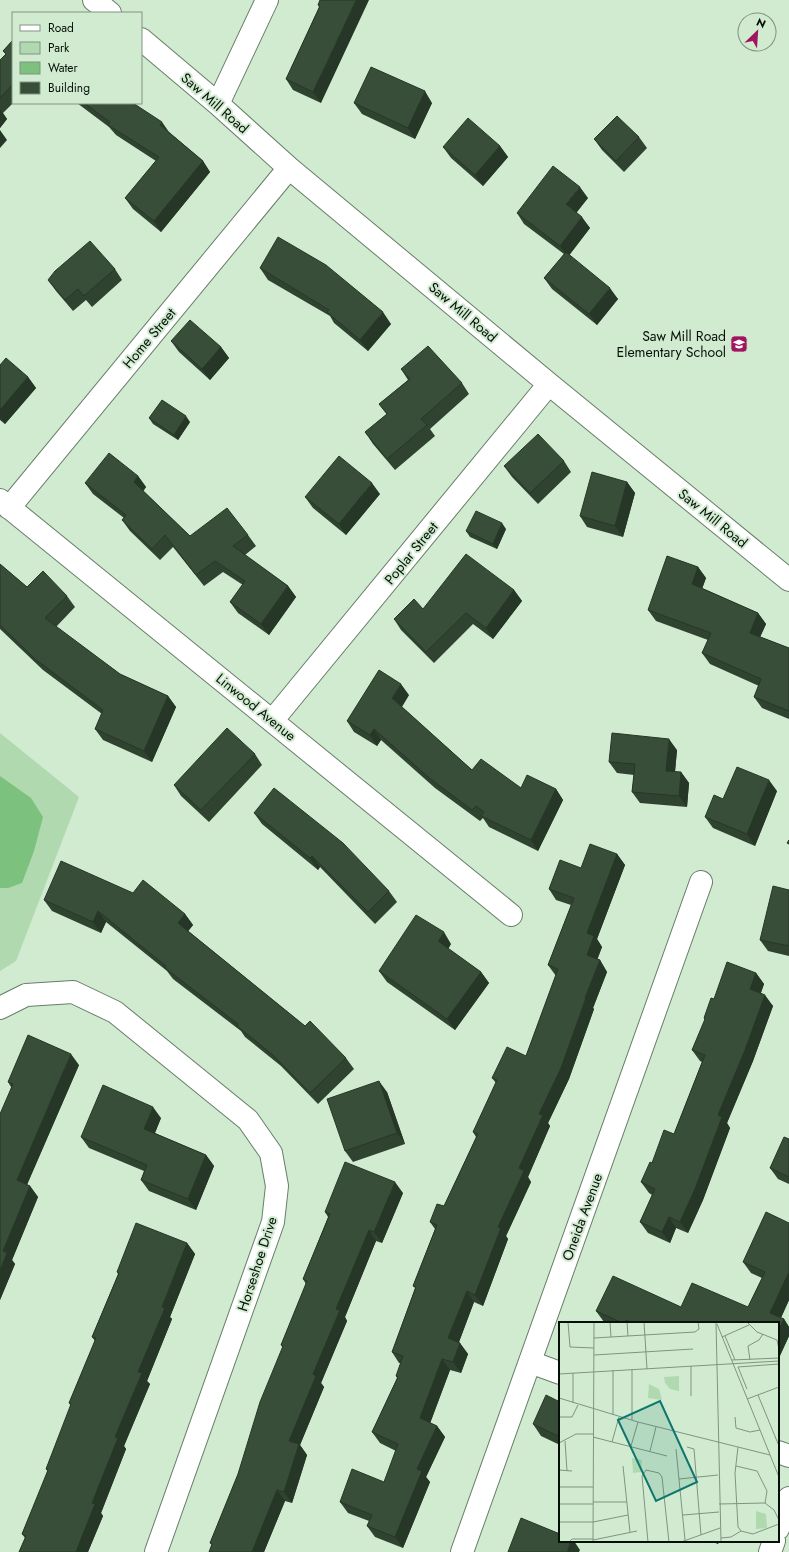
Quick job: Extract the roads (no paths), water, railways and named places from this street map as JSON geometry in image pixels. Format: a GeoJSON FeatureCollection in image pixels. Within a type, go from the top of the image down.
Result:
{"type":"FeatureCollection","features":[{"type":"Feature","properties":{"kind":"street"},"geometry":{"type":"LineString","coordinates":[[94,0],[109,12]]}},
{"type":"Feature","properties":{"kind":"street"},"geometry":{"type":"LineString","coordinates":[[218,104],[267,0]]}},
{"type":"Feature","properties":{"kind":"street","name":"Saw Mill Road"},"geometry":{"type":"LineString","coordinates":[[142,40],[218,104],[289,168],[549,384],[789,580]]}},
{"type":"Feature","properties":{"kind":"street","name":"Home Street"},"geometry":{"type":"LineString","coordinates":[[5,504],[289,168]]}},
{"type":"Feature","properties":{"kind":"street","name":"Poplar Street"},"geometry":{"type":"LineString","coordinates":[[272,721],[549,384]]}},
{"type":"Feature","properties":{"kind":"street","name":"Linwood Avenue"},"geometry":{"type":"LineString","coordinates":[[5,504],[511,915]]}},
{"type":"Feature","properties":{"kind":"street","name":"Oneida Avenue"},"geometry":{"type":"LineString","coordinates":[[462,1552],[700,882]]}},
{"type":"Feature","properties":{"kind":"street","name":"Horseshoe Drive"},"geometry":{"type":"LineString","coordinates":[[0,1008],[26,995],[73,992],[115,1012],[248,1120],[271,1153],[277,1186],[273,1222],[156,1552]]}},
{"type":"Feature","properties":{"kind":"street"},"geometry":{"type":"LineString","coordinates":[[530,1362],[559,1373]]}},
{"type":"Feature","properties":{"kind":"street"},"geometry":{"type":"LineString","coordinates":[[779,1452],[789,1456]]}},
{"type":"Feature","properties":{"kind":"street"},"geometry":{"type":"LineString","coordinates":[[779,1526],[789,1498]]}},
{"type":"Feature","properties":{"kind":"street"},"geometry":{"type":"LineString","coordinates":[[770,1552],[774,1542]]}},
{"type":"Feature","properties":{"kind":"water"},"geometry":{"type":"Polygon","coordinates":[[[0,776],[31,798],[43,817],[34,851],[22,883],[8,888],[0,888],[0,776]]]}},
{"type":"Feature","properties":{"kind":"place","name":"Saw Mill Road Elementary School"},"geometry":{"type":"Point","coordinates":[739,344]}}]}
